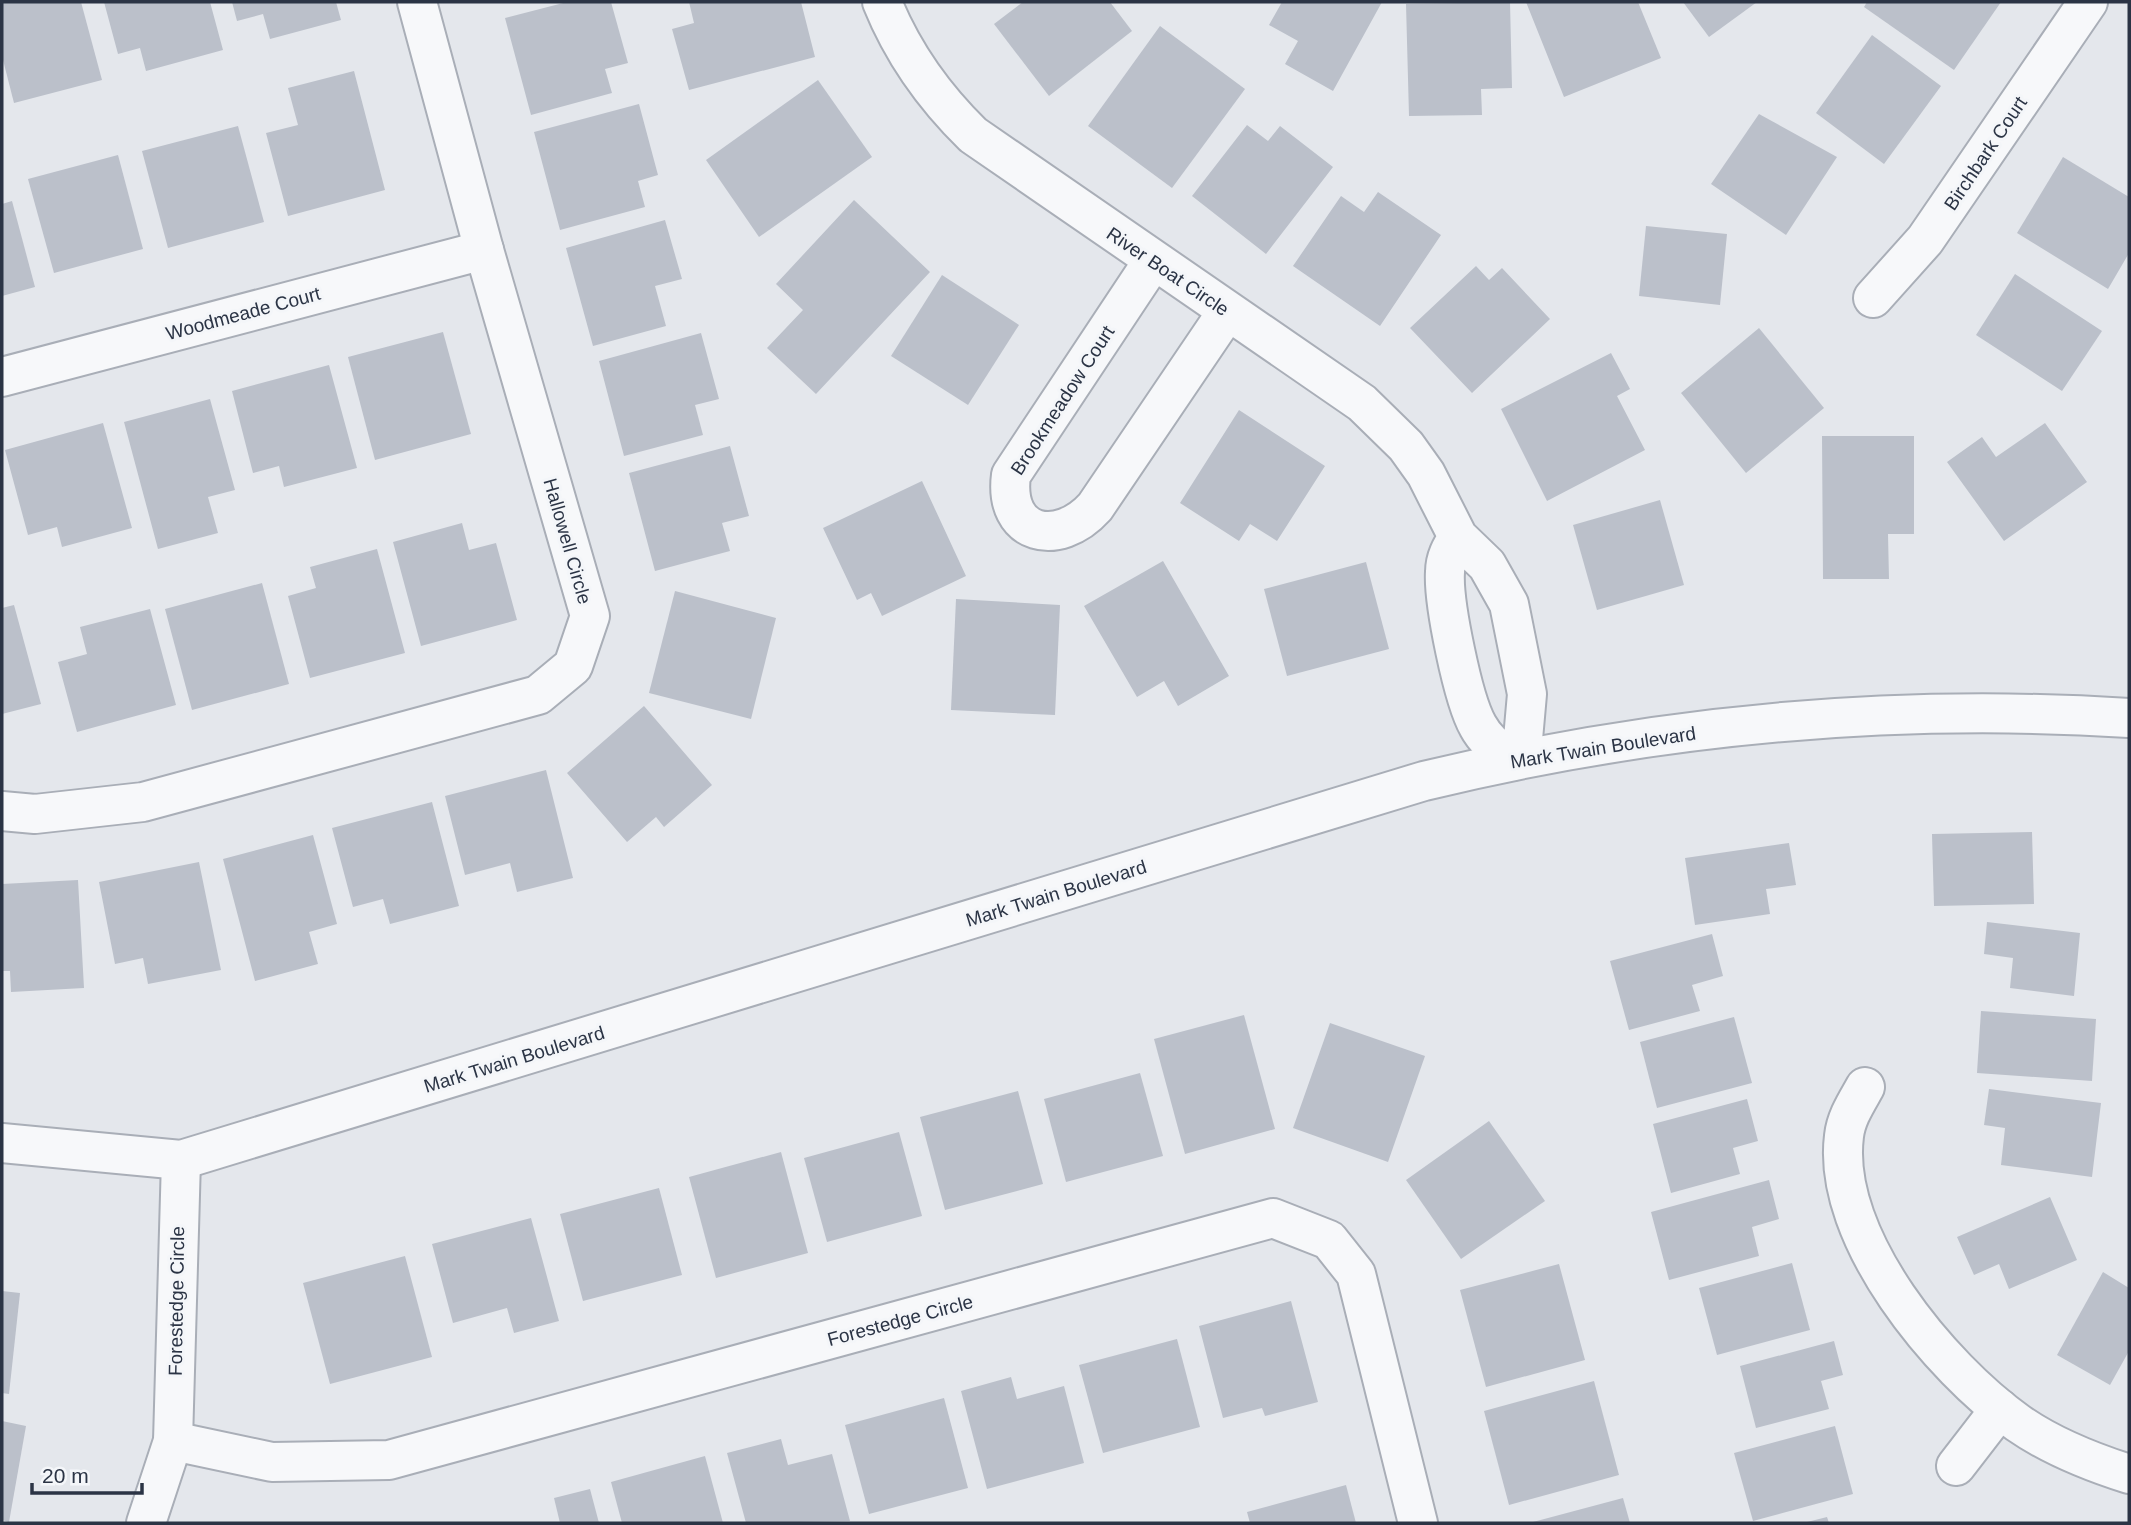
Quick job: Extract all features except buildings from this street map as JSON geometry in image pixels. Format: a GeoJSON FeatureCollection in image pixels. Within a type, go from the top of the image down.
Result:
{"type":"FeatureCollection","features":[{"type":"Feature","properties":{"kind":"street","name":"Hallowell Circle"},"geometry":{"type":"LineString","coordinates":[[2,811],[35,814],[143,802],[538,695],[573,666],[590,616],[484,250],[417,2]]}},
{"type":"Feature","properties":{"kind":"street","name":"River Boat Circle"},"geometry":{"type":"LineString","coordinates":[[881,2],[915,67],[948,111],[973,135],[1362,403],[1383,422],[1426,474],[1458,537],[1488,565],[1509,604],[1527,694],[1523,739],[1512,761]]}},
{"type":"Feature","properties":{"kind":"street","name":"Birchbark Court"},"geometry":{"type":"LineString","coordinates":[[1873,298],[1925,240],[2088,2]]}},
{"type":"Feature","properties":{"kind":"street","name":"Woodmeade Court"},"geometry":{"type":"LineString","coordinates":[[2,377],[484,250]]}},
{"type":"Feature","properties":{"kind":"street","name":"Brookmeadow Court"},"geometry":{"type":"LineString","coordinates":[[1153,261],[1011,475],[1009,491],[1014,508],[1023,522],[1035,531],[1053,533],[1069,528],[1095,507],[1227,312]]}},
{"type":"Feature","properties":{"kind":"street"},"geometry":{"type":"LineString","coordinates":[[1458,537],[1449,551],[1444,570],[1445,592],[1469,707],[1492,745],[1512,761]]}},
{"type":"Feature","properties":{"kind":"street","name":"Mark Twain Boulevard"},"geometry":{"type":"LineString","coordinates":[[2,1143],[180,1160],[1411,785],[1512,761],[1640,738],[1825,719],[1945,713],[2129,718]]}},
{"type":"Feature","properties":{"kind":"street"},"geometry":{"type":"LineString","coordinates":[[1865,1087],[1851,1112],[1844,1136],[1850,1195],[1860,1225],[1894,1291],[1914,1321],[1960,1375],[2000,1409],[2071,1452],[2129,1474]]}},
{"type":"Feature","properties":{"kind":"street","name":"Forestedge Circle"},"geometry":{"type":"LineString","coordinates":[[146,1523],[173,1441],[180,1160]]}},
{"type":"Feature","properties":{"kind":"street","name":"Forestedge Circle"},"geometry":{"type":"LineString","coordinates":[[173,1441],[272,1461],[389,1460],[1273,1219],[1329,1240],[1356,1274],[1418,1523]]}},
{"type":"Feature","properties":{"kind":"street"},"geometry":{"type":"LineString","coordinates":[[1956,1466],[2000,1409]]}}]}
